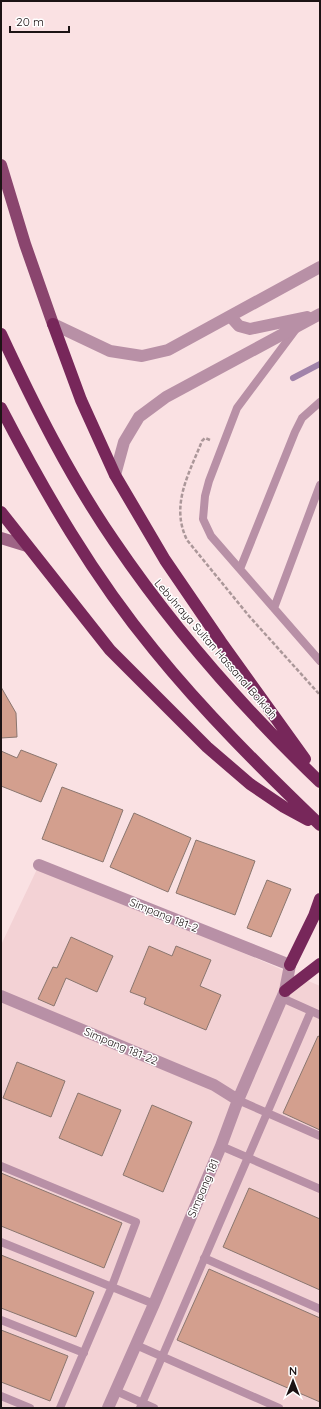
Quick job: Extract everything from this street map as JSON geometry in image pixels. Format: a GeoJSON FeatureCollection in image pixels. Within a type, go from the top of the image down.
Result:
{"type":"FeatureCollection","features":[{"type":"Feature","properties":{"kind":"highway"},"geometry":{"type":"LineString","coordinates":[[53,324],[82,400],[115,475],[165,560],[221,642],[320,781]]}},
{"type":"Feature","properties":{"kind":"highway","name":"Lebuhraya Sultan Hassanal Bolkiah"},"geometry":{"type":"LineString","coordinates":[[1,334],[20,374],[83,493],[113,540],[146,587],[226,684],[320,781]]}},
{"type":"Feature","properties":{"kind":"highway"},"geometry":{"type":"LineString","coordinates":[[1,408],[55,508],[88,560],[130,620],[153,650],[205,711],[320,826]]}},
{"type":"Feature","properties":{"kind":"highway"},"geometry":{"type":"LineString","coordinates":[[1,512],[110,650],[207,747],[250,784],[284,807],[320,826]]}},
{"type":"Feature","properties":{"kind":"highway"},"geometry":{"type":"LineString","coordinates":[[290,965],[314,916],[320,900]]}},
{"type":"Feature","properties":{"kind":"highway"},"geometry":{"type":"LineString","coordinates":[[283,994],[320,964]]}},
{"type":"Feature","properties":{"kind":"main road"},"geometry":{"type":"LineString","coordinates":[[1,165],[25,244],[53,324]]}},
{"type":"Feature","properties":{"kind":"main road"},"geometry":{"type":"LineString","coordinates":[[1,538],[27,546]]}},
{"type":"Feature","properties":{"kind":"street"},"geometry":{"type":"LineString","coordinates":[[53,324],[110,351],[142,356],[168,350],[320,267]]}},
{"type":"Feature","properties":{"kind":"street"},"geometry":{"type":"LineString","coordinates":[[230,316],[239,326],[250,329],[320,314]]}},
{"type":"Feature","properties":{"kind":"street"},"geometry":{"type":"LineString","coordinates":[[115,475],[124,442],[139,417],[166,397],[320,314]]}},
{"type":"Feature","properties":{"kind":"street","name":"Simpang 181-2"},"geometry":{"type":"LineString","coordinates":[[39,865],[290,965]]}},
{"type":"Feature","properties":{"kind":"street","name":"Simpang 181"},"geometry":{"type":"LineString","coordinates":[[108,1408],[221,1146],[238,1100],[283,994],[290,965]]}},
{"type":"Feature","properties":{"kind":"street","name":"Simpang 181-22"},"geometry":{"type":"LineString","coordinates":[[1,996],[214,1085],[238,1100]]}},
{"type":"Feature","properties":{"kind":"lane"},"geometry":{"type":"LineString","coordinates":[[298,327],[237,408],[205,496],[203,519],[211,536],[320,660]]}},
{"type":"Feature","properties":{"kind":"lane"},"geometry":{"type":"LineString","coordinates":[[240,569],[294,432],[302,418],[320,402]]}},
{"type":"Feature","properties":{"kind":"lane"},"geometry":{"type":"LineString","coordinates":[[274,608],[320,485]]}},
{"type":"Feature","properties":{"kind":"lane"},"geometry":{"type":"LineString","coordinates":[[283,994],[320,1015]]}},
{"type":"Feature","properties":{"kind":"lane"},"geometry":{"type":"LineString","coordinates":[[141,1405],[311,1011]]}},
{"type":"Feature","properties":{"kind":"lane"},"geometry":{"type":"LineString","coordinates":[[238,1100],[320,1136]]}},
{"type":"Feature","properties":{"kind":"lane"},"geometry":{"type":"LineString","coordinates":[[221,1146],[320,1189]]}},
{"type":"Feature","properties":{"kind":"lane"},"geometry":{"type":"LineString","coordinates":[[1,1166],[136,1222],[112,1286],[60,1408]]}},
{"type":"Feature","properties":{"kind":"lane"},"geometry":{"type":"LineString","coordinates":[[1,1242],[154,1304]]}},
{"type":"Feature","properties":{"kind":"lane"},"geometry":{"type":"LineString","coordinates":[[204,1258],[320,1309]]}},
{"type":"Feature","properties":{"kind":"lane"},"geometry":{"type":"LineString","coordinates":[[1,1320],[84,1353]]}},
{"type":"Feature","properties":{"kind":"lane"},"geometry":{"type":"LineString","coordinates":[[136,1345],[279,1408]]}},
{"type":"Feature","properties":{"kind":"lane"},"geometry":{"type":"LineString","coordinates":[[116,1391],[141,1405],[154,1408]]}},
{"type":"Feature","properties":{"kind":"lane"},"geometry":{"type":"LineString","coordinates":[[1,1396],[30,1408]]}},
{"type":"Feature","properties":{"kind":"shaded area"},"geometry":{"type":"Polygon","coordinates":[[[39,865],[320,986],[320,1408],[1,1408],[1,945],[39,865]]]}},
{"type":"Feature","properties":{"kind":"building"},"geometry":{"type":"Polygon","coordinates":[[[1,687],[16,713],[17,737],[1,738],[1,687]]]}},
{"type":"Feature","properties":{"kind":"building"},"geometry":{"type":"Polygon","coordinates":[[[21,750],[57,764],[41,802],[1,786],[1,751],[17,758],[21,750]]]}},
{"type":"Feature","properties":{"kind":"building"},"geometry":{"type":"Polygon","coordinates":[[[62,787],[123,810],[103,862],[42,839],[62,787]]]}},
{"type":"Feature","properties":{"kind":"building"},"geometry":{"type":"Polygon","coordinates":[[[134,813],[191,838],[168,892],[110,867],[134,813]]]}},
{"type":"Feature","properties":{"kind":"building"},"geometry":{"type":"Polygon","coordinates":[[[196,840],[255,861],[235,915],[176,893],[196,840]]]}},
{"type":"Feature","properties":{"kind":"building"},"geometry":{"type":"Polygon","coordinates":[[[267,880],[291,889],[271,937],[247,928],[267,880]]]}},
{"type":"Feature","properties":{"kind":"building"},"geometry":{"type":"Polygon","coordinates":[[[71,937],[113,956],[97,992],[66,978],[54,1006],[38,999],[53,967],[57,968],[71,937]]]}},
{"type":"Feature","properties":{"kind":"building"},"geometry":{"type":"Polygon","coordinates":[[[149,946],[172,956],[176,946],[211,960],[200,986],[221,995],[206,1030],[144,1004],[146,998],[130,992],[149,946]]]}},
{"type":"Feature","properties":{"kind":"building"},"geometry":{"type":"Polygon","coordinates":[[[318,1036],[320,1037],[320,1130],[283,1113],[318,1036]]]}},
{"type":"Feature","properties":{"kind":"building"},"geometry":{"type":"Polygon","coordinates":[[[17,1062],[65,1081],[51,1117],[3,1098],[17,1062]]]}},
{"type":"Feature","properties":{"kind":"building"},"geometry":{"type":"Polygon","coordinates":[[[78,1093],[121,1110],[102,1156],[59,1138],[78,1093]]]}},
{"type":"Feature","properties":{"kind":"building"},"geometry":{"type":"Polygon","coordinates":[[[152,1105],[192,1122],[163,1192],[123,1175],[152,1105]]]}},
{"type":"Feature","properties":{"kind":"building"},"geometry":{"type":"Polygon","coordinates":[[[1,1173],[122,1223],[104,1268],[1,1226],[1,1173]]]}},
{"type":"Feature","properties":{"kind":"building"},"geometry":{"type":"Polygon","coordinates":[[[249,1188],[320,1219],[320,1290],[223,1247],[249,1188]]]}},
{"type":"Feature","properties":{"kind":"building"},"geometry":{"type":"Polygon","coordinates":[[[1,1255],[94,1292],[76,1337],[1,1308],[1,1255]]]}},
{"type":"Feature","properties":{"kind":"building"},"geometry":{"type":"Polygon","coordinates":[[[209,1269],[320,1318],[320,1402],[177,1340],[209,1269]]]}},
{"type":"Feature","properties":{"kind":"building"},"geometry":{"type":"Polygon","coordinates":[[[1,1330],[68,1356],[50,1401],[1,1382],[1,1330]]]}},
{"type":"Feature","properties":{"kind":"waterway"},"geometry":{"type":"LineString","coordinates":[[293,378],[320,364]]}}]}
